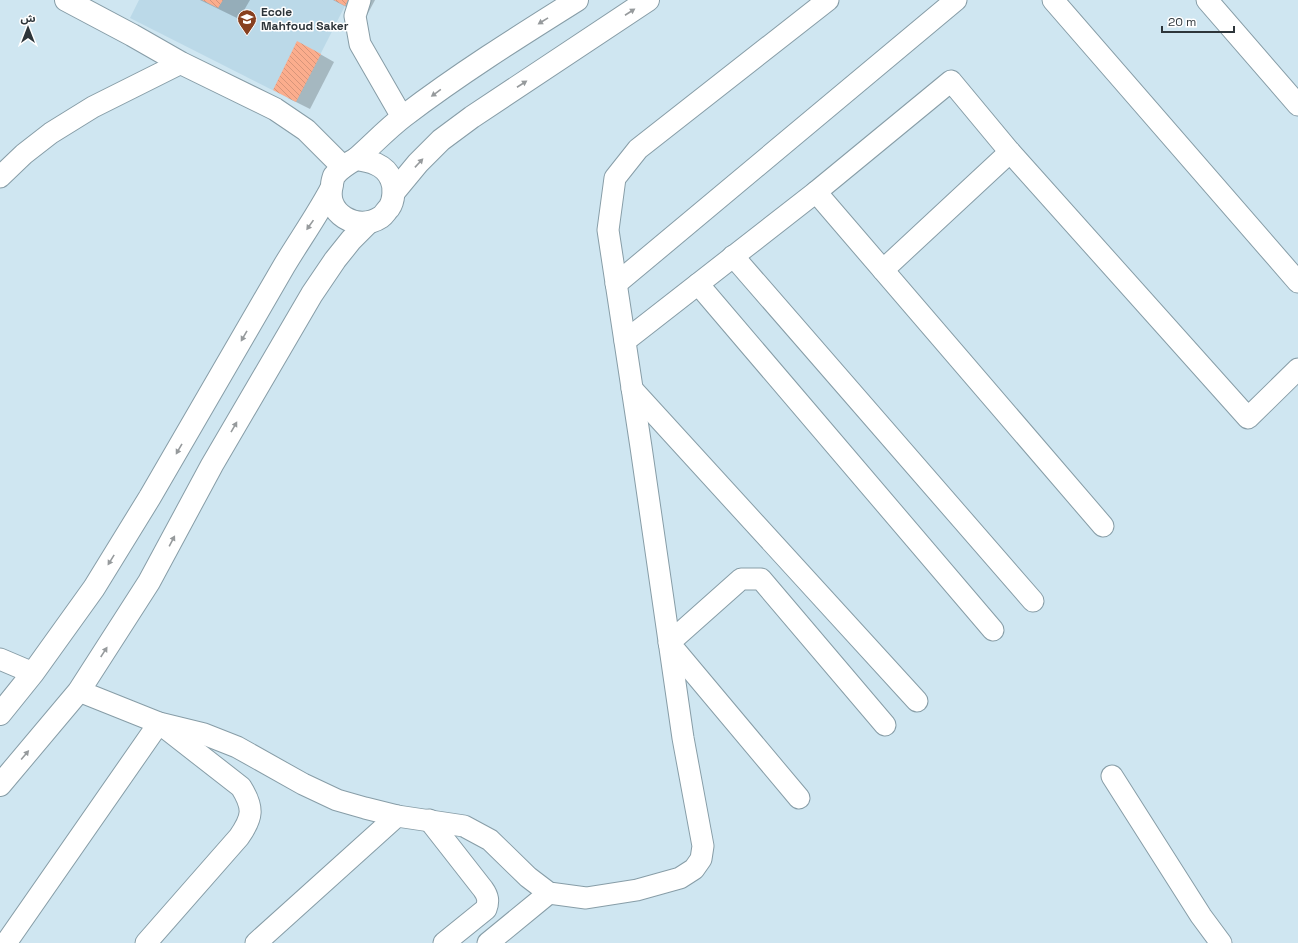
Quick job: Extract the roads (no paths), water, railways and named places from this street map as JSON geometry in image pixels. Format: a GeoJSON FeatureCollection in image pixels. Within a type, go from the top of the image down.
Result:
{"type":"FeatureCollection","features":[{"type":"Feature","properties":{"kind":"main road"},"geometry":{"type":"LineString","coordinates":[[66,0],[132,35],[180,63],[275,110],[306,130],[349,163],[370,161],[382,167],[391,178],[394,192]]}},
{"type":"Feature","properties":{"kind":"main road"},"geometry":{"type":"LineString","coordinates":[[0,714],[33,673],[94,588],[150,498],[284,266],[304,233],[320,211],[330,191],[334,177],[402,117],[500,48],[576,0]]}},
{"type":"Feature","properties":{"kind":"main road"},"geometry":{"type":"LineString","coordinates":[[0,785],[79,691],[149,582],[212,465],[312,294],[335,260],[351,240],[368,223],[381,217],[390,206],[394,192],[423,158],[442,140],[472,117],[648,0]]}},
{"type":"Feature","properties":{"kind":"main road"},"geometry":{"type":"LineString","coordinates":[[330,191],[333,205],[342,216],[354,222],[368,223]]}},
{"type":"Feature","properties":{"kind":"street"},"geometry":{"type":"LineString","coordinates":[[360,0],[355,16],[360,44],[402,117]]}},
{"type":"Feature","properties":{"kind":"street"},"geometry":{"type":"LineString","coordinates":[[79,691],[159,723],[204,734],[237,747],[304,784],[337,800],[397,816],[464,826],[490,840],[528,877],[550,893],[586,898],[637,890],[680,878],[694,869],[701,859],[703,846],[683,738],[608,230],[615,178],[638,149],[828,0]]}},
{"type":"Feature","properties":{"kind":"street"},"geometry":{"type":"LineString","coordinates":[[616,284],[956,0]]}},
{"type":"Feature","properties":{"kind":"street"},"geometry":{"type":"LineString","coordinates":[[1053,0],[1298,282]]}},
{"type":"Feature","properties":{"kind":"street"},"geometry":{"type":"LineString","coordinates":[[1207,0],[1298,104]]}},
{"type":"Feature","properties":{"kind":"street"},"geometry":{"type":"LineString","coordinates":[[0,177],[24,154],[52,133],[93,107],[180,63]]}},
{"type":"Feature","properties":{"kind":"street"},"geometry":{"type":"LineString","coordinates":[[625,341],[816,192],[951,80],[1010,152],[1248,418],[1298,369]]}},
{"type":"Feature","properties":{"kind":"street"},"geometry":{"type":"LineString","coordinates":[[883,270],[1010,152]]}},
{"type":"Feature","properties":{"kind":"street"},"geometry":{"type":"LineString","coordinates":[[816,192],[1103,526]]}},
{"type":"Feature","properties":{"kind":"street"},"geometry":{"type":"LineString","coordinates":[[734,256],[1033,601]]}},
{"type":"Feature","properties":{"kind":"street"},"geometry":{"type":"LineString","coordinates":[[698,284],[994,630]]}},
{"type":"Feature","properties":{"kind":"street"},"geometry":{"type":"LineString","coordinates":[[632,389],[917,701]]}},
{"type":"Feature","properties":{"kind":"street"},"geometry":{"type":"LineString","coordinates":[[669,644],[741,579],[761,579],[885,725]]}},
{"type":"Feature","properties":{"kind":"street"},"geometry":{"type":"LineString","coordinates":[[669,644],[799,798]]}},
{"type":"Feature","properties":{"kind":"street"},"geometry":{"type":"LineString","coordinates":[[0,659],[33,673]]}},
{"type":"Feature","properties":{"kind":"street"},"geometry":{"type":"LineString","coordinates":[[6,943],[159,723]]}},
{"type":"Feature","properties":{"kind":"street"},"geometry":{"type":"LineString","coordinates":[[146,943],[239,837],[246,827],[251,813],[248,799],[241,788],[159,723]]}},
{"type":"Feature","properties":{"kind":"street"},"geometry":{"type":"LineString","coordinates":[[1112,776],[1201,916],[1221,943]]}},
{"type":"Feature","properties":{"kind":"street"},"geometry":{"type":"LineString","coordinates":[[256,943],[397,816]]}},
{"type":"Feature","properties":{"kind":"street"},"geometry":{"type":"LineString","coordinates":[[429,820],[483,889],[487,895],[488,902],[486,909],[444,943]]}},
{"type":"Feature","properties":{"kind":"street"},"geometry":{"type":"LineString","coordinates":[[488,943],[550,893]]}},
{"type":"Feature","properties":{"kind":"place","name":"Ecole Mahfoud Saker"},"geometry":{"type":"Point","coordinates":[247,36]}}]}
